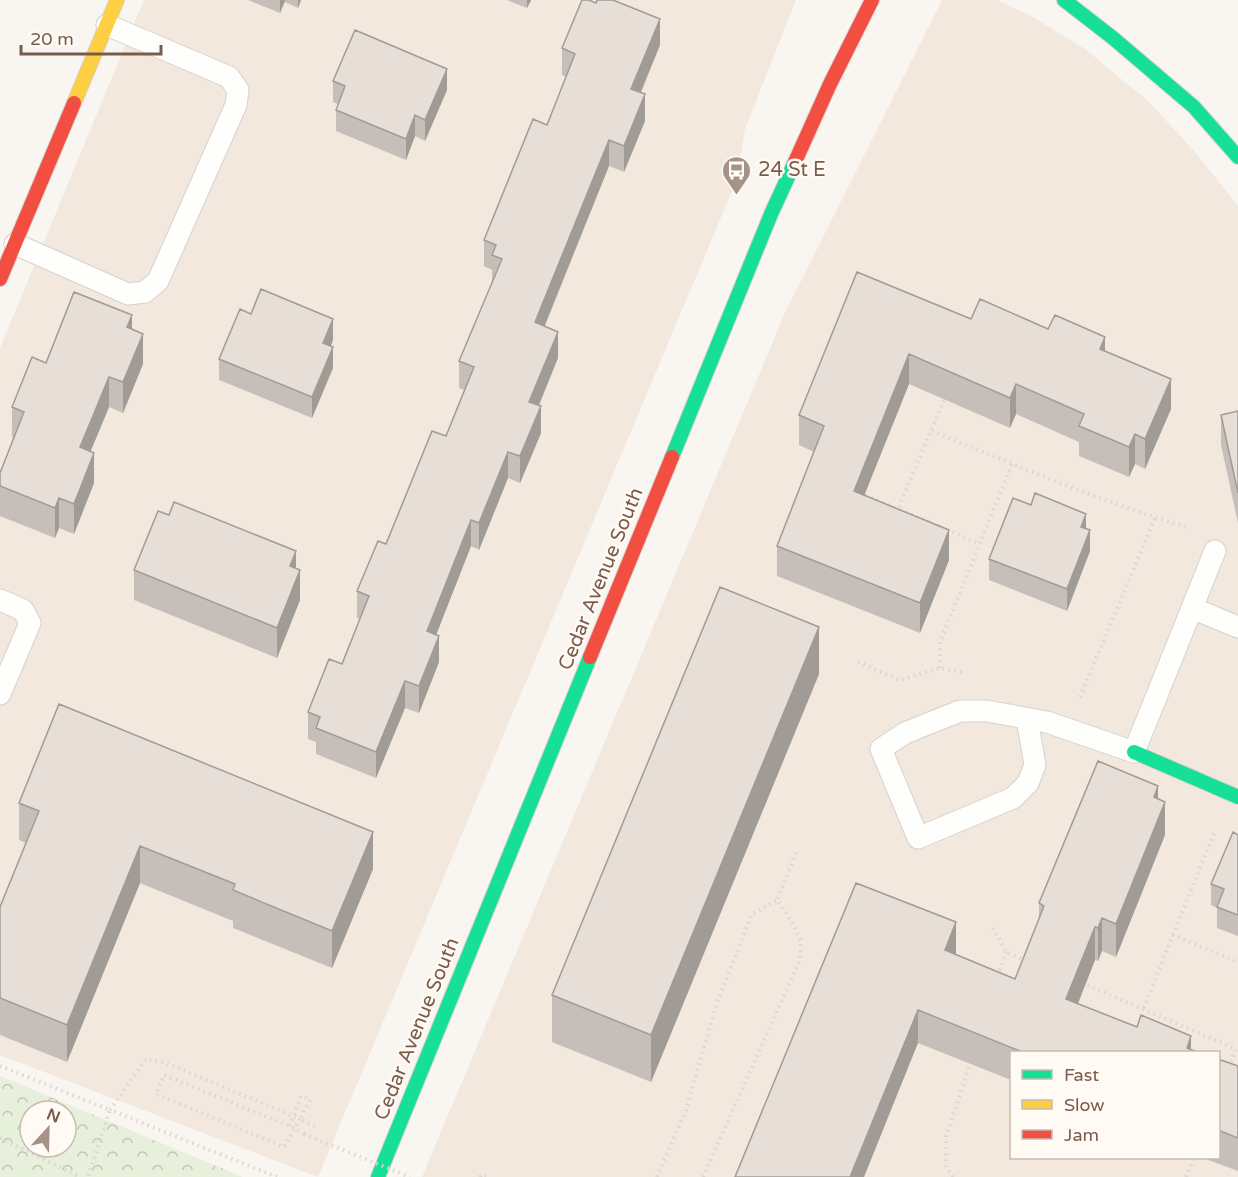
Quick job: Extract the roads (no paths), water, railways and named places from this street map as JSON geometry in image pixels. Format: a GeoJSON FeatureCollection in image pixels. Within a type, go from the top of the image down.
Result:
{"type":"FeatureCollection","features":[{"type":"Feature","properties":{"kind":"main road"},"geometry":{"type":"LineString","coordinates":[[0,279],[117,0]]}},
{"type":"Feature","properties":{"kind":"main road","name":"Cedar Avenue South"},"geometry":{"type":"LineString","coordinates":[[378,1177],[771,214],[830,84],[872,0]]}},
{"type":"Feature","properties":{"kind":"main road"},"geometry":{"type":"LineString","coordinates":[[1064,0],[1194,107],[1238,157]]}},
{"type":"Feature","properties":{"kind":"main road"},"geometry":{"type":"LineString","coordinates":[[1134,752],[1238,797]]}},
{"type":"Feature","properties":{"kind":"lane"},"geometry":{"type":"LineString","coordinates":[[15,244],[128,294],[145,292],[158,281],[236,105],[238,90],[229,77],[107,25]]}},
{"type":"Feature","properties":{"kind":"lane"},"geometry":{"type":"LineString","coordinates":[[1027,719],[1035,765],[1028,783],[1014,798],[918,838],[880,749],[905,733],[960,711],[987,711],[1047,722],[1134,752],[1215,551]]}},
{"type":"Feature","properties":{"kind":"lane"},"geometry":{"type":"LineString","coordinates":[[0,600],[23,610],[30,623],[0,694]]}},
{"type":"Feature","properties":{"kind":"lane"},"geometry":{"type":"LineString","coordinates":[[1192,608],[1238,627]]}},
{"type":"Feature","properties":{"kind":"place","name":"24 St E"},"geometry":{"type":"Point","coordinates":[737,196]}}]}
